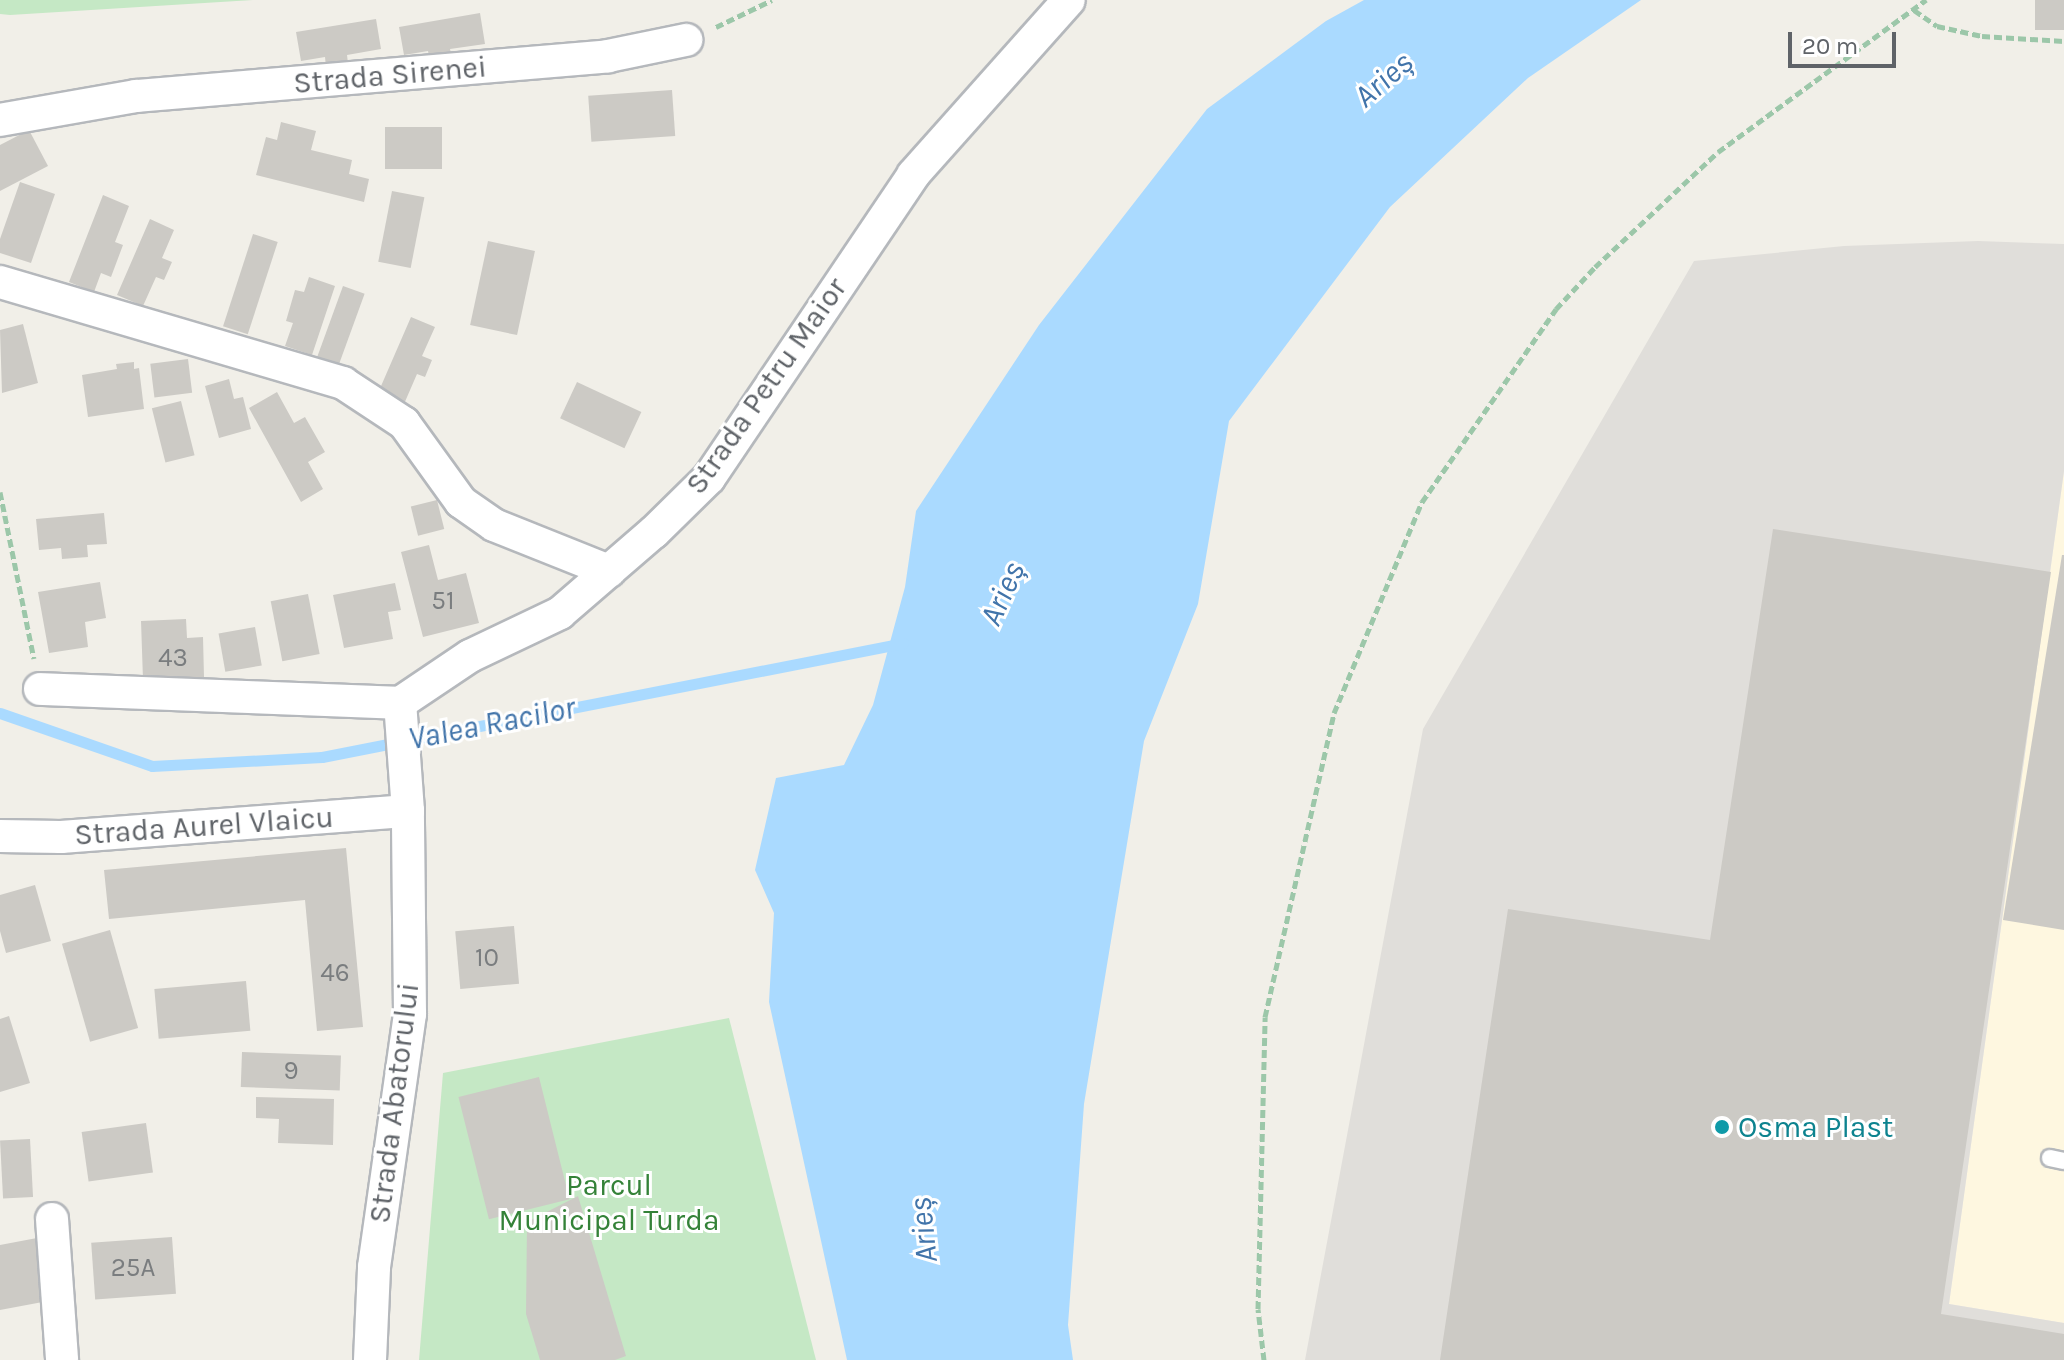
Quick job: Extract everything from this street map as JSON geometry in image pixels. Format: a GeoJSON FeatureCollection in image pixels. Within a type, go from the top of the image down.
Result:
{"type":"FeatureCollection","features":[{"type":"Feature","properties":{"kind":"street","name":"Strada Petru Maior"},"geometry":{"type":"LineString","coordinates":[[400,703],[470,656],[560,613],[709,478],[913,175],[1069,0]]}},
{"type":"Feature","properties":{"kind":"street","name":"Strada Sirenei"},"geometry":{"type":"LineString","coordinates":[[0,120],[136,96],[608,56],[686,40]]}},
{"type":"Feature","properties":{"kind":"street"},"geometry":{"type":"LineString","coordinates":[[0,282],[343,383],[404,423],[461,502],[483,517],[609,571]]}},
{"type":"Feature","properties":{"kind":"street"},"geometry":{"type":"LineString","coordinates":[[40,689],[400,703]]}},
{"type":"Feature","properties":{"kind":"street","name":"Strada Abatorului"},"geometry":{"type":"LineString","coordinates":[[370,1360],[374,1267],[410,1014],[408,811],[400,703]]}},
{"type":"Feature","properties":{"kind":"street","name":"Strada Aurel Vlaicu"},"geometry":{"type":"LineString","coordinates":[[0,836],[61,837],[408,811]]}},
{"type":"Feature","properties":{"kind":"street"},"geometry":{"type":"LineString","coordinates":[[52,1219],[62,1360]]}},
{"type":"Feature","properties":{"kind":"path"},"geometry":{"type":"LineString","coordinates":[[686,40],[772,0]]}},
{"type":"Feature","properties":{"kind":"path"},"geometry":{"type":"LineString","coordinates":[[1264,1360],[1258,1309],[1265,1017],[1334,713],[1422,502],[1556,309],[1595,267],[1718,152],[1926,0]]}},
{"type":"Feature","properties":{"kind":"path"},"geometry":{"type":"LineString","coordinates":[[1914,10],[1937,26],[1982,36],[2064,41]]}},
{"type":"Feature","properties":{"kind":"path"},"geometry":{"type":"LineString","coordinates":[[0,492],[40,689]]}},
{"type":"Feature","properties":{"kind":"shaded area"},"geometry":{"type":"Polygon","coordinates":[[[1978,241],[2064,244],[2064,471],[1949,1304],[2064,1323],[2064,1360],[1305,1360],[1423,729],[1694,261],[1844,246],[1978,241]]]}},
{"type":"Feature","properties":{"kind":"shaded area"},"geometry":{"type":"Polygon","coordinates":[[[2064,471],[2064,1323],[1949,1304],[2064,471]]]}},
{"type":"Feature","properties":{"kind":"green space"},"geometry":{"type":"Polygon","coordinates":[[[0,0],[253,0],[10,15],[0,14],[0,0]]]}},
{"type":"Feature","properties":{"kind":"green space","name":"Parcul Municipal Turda"},"geometry":{"type":"Polygon","coordinates":[[[729,1018],[816,1360],[419,1360],[443,1073],[729,1018]]]}},
{"type":"Feature","properties":{"kind":"water","name":"Arieș"},"geometry":{"type":"Polygon","coordinates":[[[1364,0],[1641,0],[1528,78],[1390,207],[1229,421],[1198,604],[1144,741],[1084,1104],[1068,1325],[1073,1360],[847,1360],[769,1002],[774,913],[755,870],[776,778],[844,765],[873,705],[905,587],[916,511],[1039,325],[1207,109],[1326,21],[1364,0]]]}},
{"type":"Feature","properties":{"kind":"building"},"geometry":{"type":"Polygon","coordinates":[[[2035,0],[2064,0],[2064,30],[2035,30],[2035,0]]]}},
{"type":"Feature","properties":{"kind":"building"},"geometry":{"type":"Polygon","coordinates":[[[480,13],[485,44],[450,49],[452,58],[430,61],[428,51],[404,55],[399,27],[480,13]]]}},
{"type":"Feature","properties":{"kind":"building"},"geometry":{"type":"Polygon","coordinates":[[[376,19],[381,49],[347,55],[348,63],[326,67],[325,57],[301,61],[296,32],[376,19]]]}},
{"type":"Feature","properties":{"kind":"building"},"geometry":{"type":"Polygon","coordinates":[[[672,90],[675,136],[591,142],[588,96],[672,90]]]}},
{"type":"Feature","properties":{"kind":"building"},"geometry":{"type":"Polygon","coordinates":[[[281,122],[316,131],[311,150],[352,160],[349,174],[369,179],[364,202],[256,175],[266,137],[277,140],[281,122]]]}},
{"type":"Feature","properties":{"kind":"building"},"geometry":{"type":"Polygon","coordinates":[[[385,127],[442,127],[442,169],[385,169],[385,127]]]}},
{"type":"Feature","properties":{"kind":"building"},"geometry":{"type":"Polygon","coordinates":[[[29,130],[48,166],[0,191],[0,145],[29,130]]]}},
{"type":"Feature","properties":{"kind":"building"},"geometry":{"type":"Polygon","coordinates":[[[20,182],[55,194],[31,263],[0,253],[0,239],[20,182]]]}},
{"type":"Feature","properties":{"kind":"building"},"geometry":{"type":"Polygon","coordinates":[[[392,191],[424,197],[411,268],[378,262],[392,191]]]}},
{"type":"Feature","properties":{"kind":"building"},"geometry":{"type":"Polygon","coordinates":[[[103,195],[129,206],[115,242],[123,245],[111,277],[101,273],[94,292],[69,282],[103,195]]]}},
{"type":"Feature","properties":{"kind":"building"},"geometry":{"type":"Polygon","coordinates":[[[150,219],[174,230],[162,258],[172,262],[164,280],[156,277],[143,306],[117,295],[150,219]]]}},
{"type":"Feature","properties":{"kind":"building"},"geometry":{"type":"Polygon","coordinates":[[[253,234],[278,242],[248,334],[223,326],[253,234]]]}},
{"type":"Feature","properties":{"kind":"building"},"geometry":{"type":"Polygon","coordinates":[[[488,241],[535,251],[517,335],[470,325],[488,241]]]}},
{"type":"Feature","properties":{"kind":"building"},"geometry":{"type":"Polygon","coordinates":[[[309,277],[335,286],[312,355],[285,346],[293,323],[286,321],[295,290],[304,292],[309,277]]]}},
{"type":"Feature","properties":{"kind":"building"},"geometry":{"type":"Polygon","coordinates":[[[343,286],[365,294],[339,365],[317,357],[343,286]]]}},
{"type":"Feature","properties":{"kind":"building"},"geometry":{"type":"Polygon","coordinates":[[[411,317],[435,327],[422,356],[432,360],[425,377],[417,374],[404,404],[378,393],[411,317]]]}},
{"type":"Feature","properties":{"kind":"building"},"geometry":{"type":"Polygon","coordinates":[[[23,324],[38,383],[2,393],[0,330],[23,324]]]}},
{"type":"Feature","properties":{"kind":"building"},"geometry":{"type":"Polygon","coordinates":[[[188,359],[192,393],[154,397],[150,364],[188,359]]]}},
{"type":"Feature","properties":{"kind":"building"},"geometry":{"type":"Polygon","coordinates":[[[134,362],[134,369],[139,368],[144,409],[88,417],[82,375],[117,369],[116,364],[134,362]]]}},
{"type":"Feature","properties":{"kind":"building"},"geometry":{"type":"Polygon","coordinates":[[[229,379],[234,399],[243,397],[251,429],[219,438],[205,386],[229,379]]]}},
{"type":"Feature","properties":{"kind":"building"},"geometry":{"type":"Polygon","coordinates":[[[577,382],[641,412],[624,448],[560,418],[577,382]]]}},
{"type":"Feature","properties":{"kind":"building"},"geometry":{"type":"Polygon","coordinates":[[[277,392],[294,423],[305,417],[325,452],[308,462],[323,489],[301,502],[249,408],[277,392]]]}},
{"type":"Feature","properties":{"kind":"building"},"geometry":{"type":"Polygon","coordinates":[[[181,401],[195,455],[165,463],[152,408],[181,401]]]}},
{"type":"Feature","properties":{"kind":"building"},"geometry":{"type":"Polygon","coordinates":[[[437,500],[444,529],[418,536],[411,507],[437,500]]]}},
{"type":"Feature","properties":{"kind":"building"},"geometry":{"type":"Polygon","coordinates":[[[104,513],[107,544],[87,545],[88,557],[62,559],[61,548],[39,550],[36,519],[104,513]]]}},
{"type":"Feature","properties":{"kind":"building","name":"Osma Plast"},"geometry":{"type":"Polygon","coordinates":[[[1773,529],[2051,572],[1941,1314],[2064,1334],[2064,1360],[1440,1360],[1508,909],[1710,940],[1773,529]]]}},
{"type":"Feature","properties":{"kind":"building"},"geometry":{"type":"Polygon","coordinates":[[[429,545],[438,580],[466,573],[479,623],[423,637],[401,552],[429,545]]]}},
{"type":"Feature","properties":{"kind":"building"},"geometry":{"type":"Polygon","coordinates":[[[2064,555],[2064,930],[2003,920],[2064,555]]]}},
{"type":"Feature","properties":{"kind":"building"},"geometry":{"type":"Polygon","coordinates":[[[100,582],[106,618],[85,622],[88,647],[49,653],[38,592],[100,582]]]}},
{"type":"Feature","properties":{"kind":"building"},"geometry":{"type":"Polygon","coordinates":[[[395,583],[401,610],[388,612],[393,639],[344,648],[333,595],[395,583]]]}},
{"type":"Feature","properties":{"kind":"building"},"geometry":{"type":"Polygon","coordinates":[[[308,594],[320,654],[282,661],[271,601],[308,594]]]}},
{"type":"Feature","properties":{"kind":"building"},"geometry":{"type":"Polygon","coordinates":[[[186,619],[187,638],[203,637],[204,677],[143,680],[141,621],[186,619]]]}},
{"type":"Feature","properties":{"kind":"building"},"geometry":{"type":"Polygon","coordinates":[[[255,627],[262,665],[225,672],[219,633],[255,627]]]}},
{"type":"Feature","properties":{"kind":"building"},"geometry":{"type":"Polygon","coordinates":[[[346,848],[363,1027],[317,1031],[305,900],[109,919],[104,870],[346,848]]]}},
{"type":"Feature","properties":{"kind":"building"},"geometry":{"type":"Polygon","coordinates":[[[35,885],[51,941],[6,953],[0,931],[0,895],[35,885]]]}},
{"type":"Feature","properties":{"kind":"building"},"geometry":{"type":"Polygon","coordinates":[[[514,926],[519,984],[460,989],[455,931],[514,926]]]}},
{"type":"Feature","properties":{"kind":"building"},"geometry":{"type":"Polygon","coordinates":[[[110,930],[138,1028],[90,1042],[62,944],[110,930]]]}},
{"type":"Feature","properties":{"kind":"building"},"geometry":{"type":"Polygon","coordinates":[[[246,981],[250,1031],[159,1039],[154,989],[246,981]]]}},
{"type":"Feature","properties":{"kind":"building"},"geometry":{"type":"Polygon","coordinates":[[[9,1016],[30,1083],[0,1092],[0,1019],[9,1016]]]}},
{"type":"Feature","properties":{"kind":"building"},"geometry":{"type":"Polygon","coordinates":[[[242,1052],[341,1055],[340,1090],[241,1087],[242,1052]]]}},
{"type":"Feature","properties":{"kind":"building"},"geometry":{"type":"Polygon","coordinates":[[[539,1077],[569,1199],[489,1219],[458,1097],[539,1077]]]}},
{"type":"Feature","properties":{"kind":"building"},"geometry":{"type":"Polygon","coordinates":[[[256,1097],[334,1099],[333,1145],[278,1143],[279,1119],[256,1118],[256,1097]]]}},
{"type":"Feature","properties":{"kind":"building"},"geometry":{"type":"Polygon","coordinates":[[[146,1123],[153,1173],[89,1182],[82,1132],[146,1123]]]}},
{"type":"Feature","properties":{"kind":"building"},"geometry":{"type":"Polygon","coordinates":[[[30,1139],[33,1197],[3,1198],[0,1141],[30,1139]]]}},
{"type":"Feature","properties":{"kind":"building"},"geometry":{"type":"Polygon","coordinates":[[[578,1196],[626,1356],[615,1360],[540,1360],[526,1314],[527,1222],[578,1196]]]}},
{"type":"Feature","properties":{"kind":"building"},"geometry":{"type":"Polygon","coordinates":[[[172,1237],[176,1294],[95,1300],[91,1243],[172,1237]]]}},
{"type":"Feature","properties":{"kind":"building"},"geometry":{"type":"Polygon","coordinates":[[[37,1238],[48,1301],[0,1310],[0,1245],[37,1238]]]}},
{"type":"Feature","properties":{"kind":"waterway","name":"Valea Racilor"},"geometry":{"type":"LineString","coordinates":[[0,713],[152,766],[322,757],[903,643]]}},
{"type":"Feature","properties":{"kind":"place","name":"Osma Plast"},"geometry":{"type":"Point","coordinates":[1722,1127]}}]}
